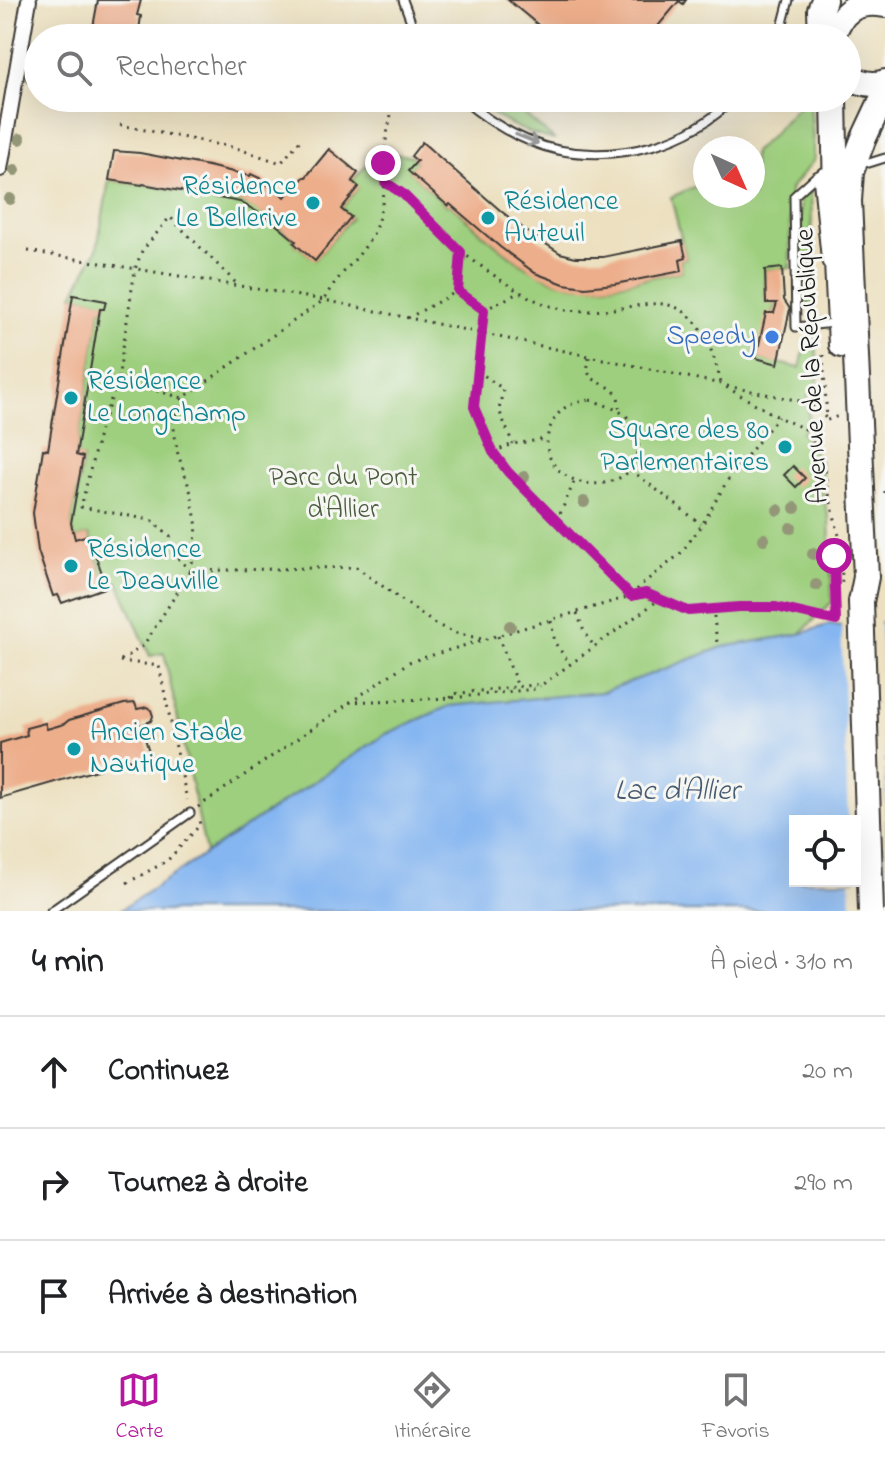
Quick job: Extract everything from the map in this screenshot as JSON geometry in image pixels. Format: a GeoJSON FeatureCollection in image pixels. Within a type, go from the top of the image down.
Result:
{"type":"FeatureCollection","features":[{"type":"Feature","properties":{"kind":"main road"},"geometry":{"type":"LineString","coordinates":[[825,0],[829,24]]}},
{"type":"Feature","properties":{"kind":"main road"},"geometry":{"type":"LineString","coordinates":[[820,24],[820,10],[825,0]]}},
{"type":"Feature","properties":{"kind":"main road"},"geometry":{"type":"LineString","coordinates":[[837,24],[845,13],[857,6],[870,3],[885,5]]}},
{"type":"Feature","properties":{"kind":"main road"},"geometry":{"type":"LineString","coordinates":[[861,83],[868,85],[885,82]]}},
{"type":"Feature","properties":{"kind":"main road","name":"Avenue de la République"},"geometry":{"type":"LineString","coordinates":[[852,595],[866,577],[849,201],[851,172],[885,93]]}},
{"type":"Feature","properties":{"kind":"main road"},"geometry":{"type":"LineString","coordinates":[[823,112],[825,172],[837,283]]}},
{"type":"Feature","properties":{"kind":"main road","name":"Avenue de la République"},"geometry":{"type":"LineString","coordinates":[[834,112],[837,283],[854,578],[852,595]]}},
{"type":"Feature","properties":{"kind":"main road","name":"Avenue de la République"},"geometry":{"type":"LineString","coordinates":[[852,239],[880,159],[877,139],[885,125]]}},
{"type":"Feature","properties":{"kind":"main road"},"geometry":{"type":"LineString","coordinates":[[852,595],[871,911]]}},
{"type":"Feature","properties":{"kind":"street"},"geometry":{"type":"LineString","coordinates":[[25,24],[29,0]]}},
{"type":"Feature","properties":{"kind":"street"},"geometry":{"type":"LineString","coordinates":[[0,169],[24,29]]}},
{"type":"Feature","properties":{"kind":"lane"},"geometry":{"type":"LineString","coordinates":[[403,0],[412,24]]}},
{"type":"Feature","properties":{"kind":"lane"},"geometry":{"type":"LineString","coordinates":[[783,24],[789,0]]}},
{"type":"Feature","properties":{"kind":"lane"},"geometry":{"type":"LineString","coordinates":[[478,112],[505,130],[557,149],[588,153],[621,152],[674,138],[702,124],[717,112]]}},
{"type":"Feature","properties":{"kind":"lane"},"geometry":{"type":"LineString","coordinates":[[825,172],[794,196],[796,327],[839,323]]}},
{"type":"Feature","properties":{"kind":"lane"},"geometry":{"type":"LineString","coordinates":[[51,911],[190,813]]}},
{"type":"Feature","properties":{"kind":"path"},"geometry":{"type":"LineString","coordinates":[[190,813],[159,666],[120,661],[143,646],[191,571],[197,527],[191,493],[177,451],[173,421],[183,398],[324,300],[331,286],[373,234],[382,203],[385,182],[383,163],[391,112]]}},
{"type":"Feature","properties":{"kind":"path"},"geometry":{"type":"LineString","coordinates":[[120,125],[236,148],[281,163],[302,138]]}},
{"type":"Feature","properties":{"kind":"path"},"geometry":{"type":"LineString","coordinates":[[385,182],[403,194],[461,252],[520,292],[562,310],[607,311],[655,304],[675,305],[690,316],[712,349],[721,384],[805,429],[824,461],[852,595]]}},
{"type":"Feature","properties":{"kind":"path"},"geometry":{"type":"LineString","coordinates":[[238,286],[170,217],[142,251],[135,269],[118,380],[100,430],[81,507],[151,520],[170,536],[178,558],[191,571],[356,567],[435,624],[486,640]]}},
{"type":"Feature","properties":{"kind":"path"},"geometry":{"type":"LineString","coordinates":[[28,251],[324,300],[482,333],[810,403],[827,419]]}},
{"type":"Feature","properties":{"kind":"path"},"geometry":{"type":"LineString","coordinates":[[458,291],[461,252]]}},
{"type":"Feature","properties":{"kind":"path"},"geometry":{"type":"LineString","coordinates":[[458,291],[484,310]]}},
{"type":"Feature","properties":{"kind":"path"},"geometry":{"type":"LineString","coordinates":[[408,318],[458,291]]}},
{"type":"Feature","properties":{"kind":"path"},"geometry":{"type":"LineString","coordinates":[[484,310],[520,292]]}},
{"type":"Feature","properties":{"kind":"path"},"geometry":{"type":"LineString","coordinates":[[484,310],[474,407],[493,452],[508,472],[631,596]]}},
{"type":"Feature","properties":{"kind":"path"},"geometry":{"type":"LineString","coordinates":[[589,357],[587,369],[590,376],[615,391],[620,401],[619,410]]}},
{"type":"Feature","properties":{"kind":"path"},"geometry":{"type":"LineString","coordinates":[[478,371],[503,389],[499,410],[513,444]]}},
{"type":"Feature","properties":{"kind":"path"},"geometry":{"type":"LineString","coordinates":[[118,380],[183,398]]}},
{"type":"Feature","properties":{"kind":"path"},"geometry":{"type":"LineString","coordinates":[[590,400],[628,416],[640,440],[637,460],[631,470],[616,481],[596,485],[574,482],[559,471],[549,455],[546,439],[558,412],[573,403],[590,400]]}},
{"type":"Feature","properties":{"kind":"path"},"geometry":{"type":"LineString","coordinates":[[805,429],[841,415]]}},
{"type":"Feature","properties":{"kind":"path"},"geometry":{"type":"LineString","coordinates":[[631,596],[680,554],[702,525],[727,481],[778,417]]}},
{"type":"Feature","properties":{"kind":"path"},"geometry":{"type":"LineString","coordinates":[[493,452],[513,444],[546,439]]}},
{"type":"Feature","properties":{"kind":"path"},"geometry":{"type":"LineString","coordinates":[[631,470],[702,525]]}},
{"type":"Feature","properties":{"kind":"path"},"geometry":{"type":"LineString","coordinates":[[557,521],[574,482]]}},
{"type":"Feature","properties":{"kind":"path"},"geometry":{"type":"LineString","coordinates":[[127,883],[167,861],[200,825],[197,808],[409,662],[646,593],[688,611],[776,607],[836,621],[834,544],[841,544]]}},
{"type":"Feature","properties":{"kind":"path"},"geometry":{"type":"LineString","coordinates":[[348,702],[451,698],[535,689],[660,599]]}},
{"type":"Feature","properties":{"kind":"path"},"geometry":{"type":"LineString","coordinates":[[713,608],[717,643]]}},
{"type":"Feature","properties":{"kind":"path"},"geometry":{"type":"LineString","coordinates":[[577,613],[585,634],[595,647]]}},
{"type":"Feature","properties":{"kind":"path"},"geometry":{"type":"LineString","coordinates":[[551,621],[555,643],[571,665]]}},
{"type":"Feature","properties":{"kind":"path"},"geometry":{"type":"LineString","coordinates":[[498,636],[518,687]]}},
{"type":"Feature","properties":{"kind":"path"},"geometry":{"type":"LineString","coordinates":[[451,698],[452,694],[543,684]]}},
{"type":"Feature","properties":{"kind":"green space"},"geometry":{"type":"Polygon","coordinates":[[[522,112],[555,140],[532,134],[491,113],[522,112]]]}},
{"type":"Feature","properties":{"kind":"green space","name":"Parc du Pont d'Allier"},"geometry":{"type":"Polygon","coordinates":[[[793,112],[811,112],[814,160],[790,189],[790,268],[765,270],[766,302],[777,303],[756,358],[800,368],[806,342],[816,339],[818,383],[808,396],[809,424],[801,432],[821,463],[823,496],[829,519],[832,602],[800,634],[723,647],[603,692],[449,706],[386,734],[206,853],[164,653],[150,656],[118,582],[107,587],[89,535],[75,539],[71,523],[83,458],[76,455],[100,309],[104,309],[106,302],[73,295],[97,249],[109,180],[240,202],[258,211],[315,260],[351,218],[341,209],[358,188],[352,181],[378,152],[411,156],[417,161],[409,171],[511,257],[565,284],[609,285],[682,271],[680,260],[686,258],[671,197],[693,187],[693,208],[765,208],[765,141],[793,112]]]}},
{"type":"Feature","properties":{"kind":"green space"},"geometry":{"type":"Polygon","coordinates":[[[807,191],[811,191],[814,306],[808,304],[803,296],[800,201],[807,191]]]}},
{"type":"Feature","properties":{"kind":"water","name":"Lac d'Allier"},"geometry":{"type":"Polygon","coordinates":[[[885,622],[885,911],[119,911],[386,734],[449,706],[603,692],[723,647],[800,634],[830,624],[885,622]]]}},
{"type":"Feature","properties":{"kind":"pier"},"geometry":{"type":"Polygon","coordinates":[[[880,619],[885,750],[885,911],[851,911],[850,887],[861,887],[861,815],[848,815],[841,622],[880,619]]]}},
{"type":"Feature","properties":{"kind":"building"},"geometry":{"type":"Polygon","coordinates":[[[98,0],[141,0],[137,15],[141,16],[140,24],[94,24],[98,0]]]}},
{"type":"Feature","properties":{"kind":"building"},"geometry":{"type":"Polygon","coordinates":[[[508,0],[686,0],[683,4],[679,1],[660,24],[537,24],[508,0]]]}},
{"type":"Feature","properties":{"kind":"building","name":"Résidence Auteuil"},"geometry":{"type":"Polygon","coordinates":[[[422,142],[501,211],[560,253],[576,257],[603,257],[682,241],[686,258],[680,260],[682,271],[585,287],[564,284],[535,273],[408,171],[417,161],[411,156],[422,142]]]}},
{"type":"Feature","properties":{"kind":"building"},"geometry":{"type":"Polygon","coordinates":[[[329,149],[358,173],[352,181],[359,187],[341,209],[351,217],[315,261],[268,218],[240,202],[109,180],[114,151],[140,153],[251,174],[266,181],[285,197],[329,149]]]}},
{"type":"Feature","properties":{"kind":"building","name":"Speedy"},"geometry":{"type":"Polygon","coordinates":[[[782,268],[784,300],[790,309],[778,364],[756,358],[766,313],[774,313],[777,303],[766,303],[765,270],[782,268]]]}},
{"type":"Feature","properties":{"kind":"building"},"geometry":{"type":"Polygon","coordinates":[[[73,295],[106,301],[104,309],[100,309],[76,455],[83,457],[71,523],[75,539],[88,535],[107,587],[62,603],[58,595],[53,596],[38,551],[33,513],[43,449],[48,450],[73,295]]]}},
{"type":"Feature","properties":{"kind":"building"},"geometry":{"type":"Polygon","coordinates":[[[793,466],[805,478],[796,487],[784,475],[793,466]]]}},
{"type":"Feature","properties":{"kind":"building","name":"Ancien Stade Nautique"},"geometry":{"type":"Polygon","coordinates":[[[135,703],[137,709],[147,707],[153,716],[151,721],[141,725],[150,755],[129,760],[126,757],[101,765],[100,769],[0,798],[0,743],[27,735],[26,728],[45,723],[47,729],[135,703]]]}},
{"type":"Feature","properties":{"kind":"place","name":"Résidence Le Bellerive"},"geometry":{"type":"Point","coordinates":[313,203]}},
{"type":"Feature","properties":{"kind":"place","name":"Résidence Auteuil"},"geometry":{"type":"Point","coordinates":[488,218]}},
{"type":"Feature","properties":{"kind":"place","name":"Speedy"},"geometry":{"type":"Point","coordinates":[772,337]}},
{"type":"Feature","properties":{"kind":"place","name":"Résidence Le Longchamp"},"geometry":{"type":"Point","coordinates":[71,398]}},
{"type":"Feature","properties":{"kind":"place","name":"Square des 80 Parlementaires"},"geometry":{"type":"Point","coordinates":[785,447]}},
{"type":"Feature","properties":{"kind":"place","name":"Résidence Le Deauville"},"geometry":{"type":"Point","coordinates":[71,566]}},
{"type":"Feature","properties":{"kind":"place","name":"Ancien Stade Nautique"},"geometry":{"type":"Point","coordinates":[74,749]}},
{"type":"Feature","properties":{"kind":"route"},"geometry":{"type":"LineString","coordinates":[[383,163],[385,182],[403,194],[461,252],[458,291],[484,310],[474,407],[493,452],[508,472],[631,596],[646,593],[688,611],[776,607],[836,621],[834,556]]}}]}
